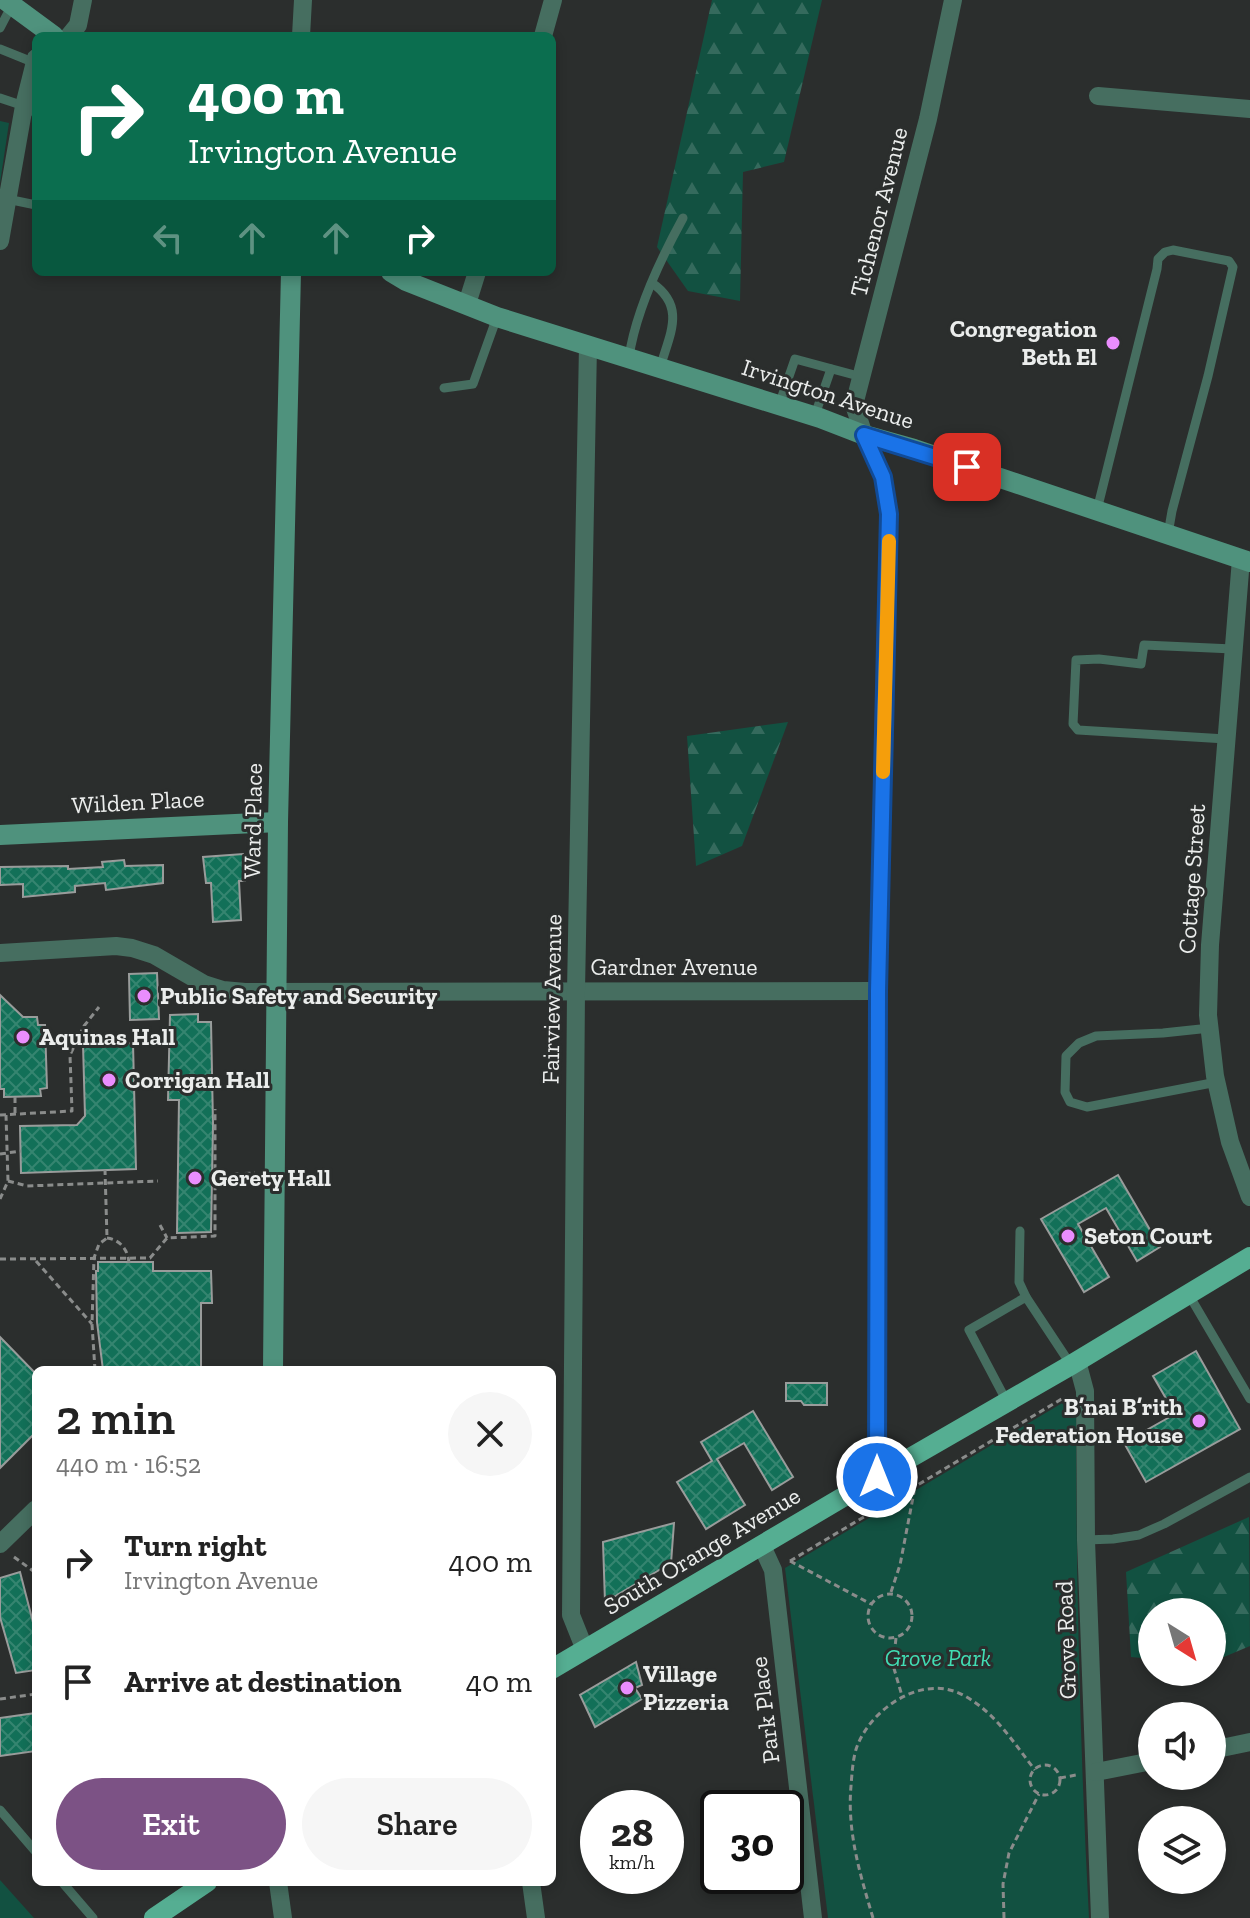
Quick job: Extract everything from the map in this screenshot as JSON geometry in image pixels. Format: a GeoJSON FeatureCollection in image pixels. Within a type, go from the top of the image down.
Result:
{"type":"FeatureCollection","features":[{"type":"Feature","properties":{"kind":"main road","name":"South Orange Avenue"},"geometry":{"type":"LineString","coordinates":[[556,1667],[1250,1257]]}},
{"type":"Feature","properties":{"kind":"main road"},"geometry":{"type":"LineString","coordinates":[[154,1918],[201,1886]]}},
{"type":"Feature","properties":{"kind":"street"},"geometry":{"type":"LineString","coordinates":[[62,32],[78,25],[83,0]]}},
{"type":"Feature","properties":{"kind":"street"},"geometry":{"type":"LineString","coordinates":[[301,32],[303,0]]}},
{"type":"Feature","properties":{"kind":"street"},"geometry":{"type":"LineString","coordinates":[[544,32],[553,0]]}},
{"type":"Feature","properties":{"kind":"street","name":"Tichenor Avenue"},"geometry":{"type":"LineString","coordinates":[[877,1477],[878,991],[889,514],[883,477],[854,405],[928,119],[953,0]]}},
{"type":"Feature","properties":{"kind":"street"},"geometry":{"type":"LineString","coordinates":[[8,2],[51,32]]}},
{"type":"Feature","properties":{"kind":"street"},"geometry":{"type":"LineString","coordinates":[[1098,96],[1250,109]]}},
{"type":"Feature","properties":{"kind":"street"},"geometry":{"type":"LineString","coordinates":[[0,241],[7,199],[30,110]]}},
{"type":"Feature","properties":{"kind":"street","name":"Ward Place"},"geometry":{"type":"LineString","coordinates":[[273,1366],[278,822],[291,276]]}},
{"type":"Feature","properties":{"kind":"street","name":"Irvington Avenue"},"geometry":{"type":"LineString","coordinates":[[404,276],[497,317],[815,416],[864,435],[1245,560]]}},
{"type":"Feature","properties":{"kind":"street"},"geometry":{"type":"LineString","coordinates":[[467,304],[476,276]]}},
{"type":"Feature","properties":{"kind":"street","name":"Fairview Avenue"},"geometry":{"type":"LineString","coordinates":[[585,1650],[571,1615],[576,991],[588,345]]}},
{"type":"Feature","properties":{"kind":"street","name":"Cottage Street"},"geometry":{"type":"LineString","coordinates":[[1245,560],[1233,649],[1210,945],[1208,1015],[1217,1082],[1230,1142],[1250,1197]]}},
{"type":"Feature","properties":{"kind":"street","name":"Wilden Place"},"geometry":{"type":"LineString","coordinates":[[0,835],[278,822]]}},
{"type":"Feature","properties":{"kind":"street","name":"Gardner Avenue"},"geometry":{"type":"LineString","coordinates":[[0,953],[116,946],[132,948],[154,955],[204,984],[223,990],[259,992],[878,991]]}},
{"type":"Feature","properties":{"kind":"street","name":"Grove Road"},"geometry":{"type":"LineString","coordinates":[[1074,1363],[1085,1391],[1086,1540],[1100,1918]]}},
{"type":"Feature","properties":{"kind":"street"},"geometry":{"type":"LineString","coordinates":[[4,1549],[32,1514]]}},
{"type":"Feature","properties":{"kind":"street","name":"Park Place"},"geometry":{"type":"LineString","coordinates":[[762,1546],[773,1570],[813,1918]]}},
{"type":"Feature","properties":{"kind":"street"},"geometry":{"type":"LineString","coordinates":[[1226,1747],[1250,1742]]}},
{"type":"Feature","properties":{"kind":"street"},"geometry":{"type":"LineString","coordinates":[[1096,1772],[1138,1764]]}},
{"type":"Feature","properties":{"kind":"street"},"geometry":{"type":"LineString","coordinates":[[279,1886],[283,1918]]}},
{"type":"Feature","properties":{"kind":"street"},"geometry":{"type":"LineString","coordinates":[[532,1886],[536,1918]]}},
{"type":"Feature","properties":{"kind":"lane"},"geometry":{"type":"LineString","coordinates":[[0,28],[8,2]]}},
{"type":"Feature","properties":{"kind":"lane"},"geometry":{"type":"LineString","coordinates":[[0,49],[32,59]]}},
{"type":"Feature","properties":{"kind":"lane"},"geometry":{"type":"LineString","coordinates":[[0,98],[30,110]]}},
{"type":"Feature","properties":{"kind":"lane"},"geometry":{"type":"LineString","coordinates":[[7,199],[32,204]]}},
{"type":"Feature","properties":{"kind":"lane"},"geometry":{"type":"LineString","coordinates":[[629,357],[632,336],[662,256],[683,218]]}},
{"type":"Feature","properties":{"kind":"lane"},"geometry":{"type":"LineString","coordinates":[[1097,510],[1158,259],[1165,252],[1173,250],[1229,261],[1233,274],[1168,534]]}},
{"type":"Feature","properties":{"kind":"lane"},"geometry":{"type":"LineString","coordinates":[[652,283],[674,310],[660,368]]}},
{"type":"Feature","properties":{"kind":"lane"},"geometry":{"type":"LineString","coordinates":[[444,388],[473,384],[497,317]]}},
{"type":"Feature","properties":{"kind":"lane"},"geometry":{"type":"LineString","coordinates":[[779,405],[795,359],[862,377]]}},
{"type":"Feature","properties":{"kind":"lane"},"geometry":{"type":"LineString","coordinates":[[815,416],[831,369]]}},
{"type":"Feature","properties":{"kind":"lane"},"geometry":{"type":"LineString","coordinates":[[1226,739],[1078,730],[1073,724],[1076,660],[1099,659],[1141,664],[1144,645],[1233,649]]}},
{"type":"Feature","properties":{"kind":"lane"},"geometry":{"type":"LineString","coordinates":[[1210,1028],[1096,1036],[1079,1043],[1066,1056],[1065,1092],[1070,1102],[1087,1107],[1217,1082]]}},
{"type":"Feature","properties":{"kind":"lane"},"geometry":{"type":"LineString","coordinates":[[1020,1231],[1019,1282],[1026,1297],[1074,1363]]}},
{"type":"Feature","properties":{"kind":"lane"},"geometry":{"type":"LineString","coordinates":[[1189,1295],[1250,1399]]}},
{"type":"Feature","properties":{"kind":"lane"},"geometry":{"type":"LineString","coordinates":[[1007,1402],[969,1330],[1026,1297]]}},
{"type":"Feature","properties":{"kind":"lane"},"geometry":{"type":"LineString","coordinates":[[1086,1540],[1139,1535],[1250,1477]]}},
{"type":"Feature","properties":{"kind":"lane"},"geometry":{"type":"LineString","coordinates":[[0,1810],[32,1847]]}},
{"type":"Feature","properties":{"kind":"lane"},"geometry":{"type":"LineString","coordinates":[[65,1886],[93,1918]]}},
{"type":"Feature","properties":{"kind":"path"},"geometry":{"type":"LineString","coordinates":[[0,1199],[8,1181],[3,1115],[72,1111],[70,1055],[84,1026],[99,1007]]}},
{"type":"Feature","properties":{"kind":"path"},"geometry":{"type":"LineString","coordinates":[[15,1097],[15,1114]]}},
{"type":"Feature","properties":{"kind":"path"},"geometry":{"type":"LineString","coordinates":[[0,1259],[150,1258],[167,1238],[215,1236],[215,1109]]}},
{"type":"Feature","properties":{"kind":"path"},"geometry":{"type":"LineString","coordinates":[[0,1154],[21,1151]]}},
{"type":"Feature","properties":{"kind":"path"},"geometry":{"type":"LineString","coordinates":[[105,1170],[107,1238]]}},
{"type":"Feature","properties":{"kind":"path"},"geometry":{"type":"LineString","coordinates":[[215,1179],[260,1173]]}},
{"type":"Feature","properties":{"kind":"path"},"geometry":{"type":"LineString","coordinates":[[8,1181],[27,1186],[158,1181]]}},
{"type":"Feature","properties":{"kind":"path"},"geometry":{"type":"LineString","coordinates":[[160,1225],[167,1238]]}},
{"type":"Feature","properties":{"kind":"path"},"geometry":{"type":"LineString","coordinates":[[95,1366],[92,1324],[94,1258],[99,1244],[107,1238],[114,1239],[122,1245],[129,1265]]}},
{"type":"Feature","properties":{"kind":"path"},"geometry":{"type":"LineString","coordinates":[[35,1259],[92,1324]]}},
{"type":"Feature","properties":{"kind":"path"},"geometry":{"type":"LineString","coordinates":[[871,1604],[789,1561],[1065,1397]]}},
{"type":"Feature","properties":{"kind":"path"},"geometry":{"type":"LineString","coordinates":[[890,1593],[900,1565],[915,1487]]}},
{"type":"Feature","properties":{"kind":"path"},"geometry":{"type":"LineString","coordinates":[[4,1549],[32,1570]]}},
{"type":"Feature","properties":{"kind":"path"},"geometry":{"type":"LineString","coordinates":[[890,1593],[905,1599],[912,1611],[907,1630],[896,1638],[888,1639],[874,1633],[868,1619],[871,1604],[876,1598],[890,1593]]}},
{"type":"Feature","properties":{"kind":"path"},"geometry":{"type":"LineString","coordinates":[[896,1638],[893,1665],[902,1696]]}},
{"type":"Feature","properties":{"kind":"path"},"geometry":{"type":"LineString","coordinates":[[873,1918],[858,1867],[849,1820],[857,1745],[872,1719],[902,1696],[934,1687],[960,1694],[999,1722],[1035,1770]]}},
{"type":"Feature","properties":{"kind":"path"},"geometry":{"type":"LineString","coordinates":[[0,1699],[32,1695]]}},
{"type":"Feature","properties":{"kind":"path"},"geometry":{"type":"LineString","coordinates":[[1047,1766],[1055,1770],[1059,1778],[1058,1787],[1048,1795],[1039,1794],[1030,1783],[1032,1773],[1038,1767],[1047,1766]]}},
{"type":"Feature","properties":{"kind":"path"},"geometry":{"type":"LineString","coordinates":[[1004,1918],[1003,1884],[1009,1853],[1039,1794]]}},
{"type":"Feature","properties":{"kind":"green space"},"geometry":{"type":"Polygon","coordinates":[[[712,0],[822,0],[784,162],[743,172],[740,301],[688,291],[657,247],[712,0]]]}},
{"type":"Feature","properties":{"kind":"green space"},"geometry":{"type":"Polygon","coordinates":[[[0,121],[9,123],[0,183],[0,121]]]}},
{"type":"Feature","properties":{"kind":"green space"},"geometry":{"type":"Polygon","coordinates":[[[788,722],[742,846],[696,866],[687,736],[788,722]]]}},
{"type":"Feature","properties":{"kind":"green space","name":"Grove Park"},"geometry":{"type":"Polygon","coordinates":[[[1071,1400],[1076,1411],[1079,1664],[1089,1918],[828,1918],[785,1568],[1071,1400]]]}},
{"type":"Feature","properties":{"kind":"green space"},"geometry":{"type":"Polygon","coordinates":[[[1249,1517],[1250,1646],[1226,1656],[1226,1598],[1138,1598],[1138,1658],[1131,1657],[1126,1572],[1249,1517]]]}},
{"type":"Feature","properties":{"kind":"green space"},"geometry":{"type":"Polygon","coordinates":[[[0,1880],[34,1918],[0,1918],[0,1880]]]}},
{"type":"Feature","properties":{"kind":"building"},"geometry":{"type":"Polygon","coordinates":[[[243,854],[245,881],[239,881],[241,920],[213,922],[211,883],[206,883],[203,857],[243,854]]]}},
{"type":"Feature","properties":{"kind":"building"},"geometry":{"type":"Polygon","coordinates":[[[124,860],[125,866],[163,865],[163,883],[106,890],[105,883],[75,886],[75,892],[23,897],[23,884],[0,885],[0,867],[68,866],[68,869],[103,867],[102,862],[124,860]]]}},
{"type":"Feature","properties":{"kind":"building","name":"Public Safety and Security"},"geometry":{"type":"Polygon","coordinates":[[[157,973],[159,1019],[130,1020],[129,974],[157,973]]]}},
{"type":"Feature","properties":{"kind":"building","name":"Aquinas Hall"},"geometry":{"type":"Polygon","coordinates":[[[0,995],[23,1017],[37,1017],[38,1025],[45,1025],[47,1088],[40,1089],[41,1096],[4,1097],[4,1089],[0,1089],[0,995]]]}},
{"type":"Feature","properties":{"kind":"building"},"geometry":{"type":"Polygon","coordinates":[[[198,1014],[198,1022],[211,1022],[211,1232],[177,1233],[179,1100],[168,1100],[170,1015],[198,1014]]]}},
{"type":"Feature","properties":{"kind":"building","name":"Corrigan Hall"},"geometry":{"type":"Polygon","coordinates":[[[133,1043],[136,1169],[21,1173],[20,1126],[77,1125],[85,1116],[83,1044],[133,1043]]]}},
{"type":"Feature","properties":{"kind":"building","name":"Seton Court"},"geometry":{"type":"Polygon","coordinates":[[[1118,1175],[1160,1247],[1137,1261],[1106,1208],[1078,1224],[1109,1277],[1084,1292],[1041,1219],[1118,1175]]]}},
{"type":"Feature","properties":{"kind":"building"},"geometry":{"type":"Polygon","coordinates":[[[98,1262],[153,1262],[153,1271],[211,1271],[212,1303],[201,1303],[201,1366],[102,1366],[97,1322],[98,1262]]]}},
{"type":"Feature","properties":{"kind":"building"},"geometry":{"type":"Polygon","coordinates":[[[0,1337],[32,1370],[32,1436],[0,1468],[0,1337]]]}},
{"type":"Feature","properties":{"kind":"building","name":"B’nai B’rith Federation House"},"geometry":{"type":"Polygon","coordinates":[[[1196,1351],[1240,1429],[1146,1482],[1124,1443],[1175,1414],[1153,1376],[1196,1351]]]}},
{"type":"Feature","properties":{"kind":"building"},"geometry":{"type":"Polygon","coordinates":[[[786,1383],[827,1383],[827,1405],[786,1401],[786,1383]]]}},
{"type":"Feature","properties":{"kind":"building"},"geometry":{"type":"Polygon","coordinates":[[[753,1411],[793,1477],[772,1490],[744,1443],[717,1459],[745,1505],[706,1529],[677,1482],[712,1461],[701,1442],[753,1411]]]}},
{"type":"Feature","properties":{"kind":"building"},"geometry":{"type":"Polygon","coordinates":[[[674,1523],[671,1563],[605,1602],[603,1542],[674,1523]]]}},
{"type":"Feature","properties":{"kind":"building"},"geometry":{"type":"Polygon","coordinates":[[[20,1572],[32,1618],[32,1671],[16,1673],[0,1617],[0,1578],[20,1572]]]}},
{"type":"Feature","properties":{"kind":"building"},"geometry":{"type":"Polygon","coordinates":[[[636,1662],[642,1685],[635,1688],[642,1699],[595,1727],[580,1695],[636,1662]]]}},
{"type":"Feature","properties":{"kind":"building"},"geometry":{"type":"Polygon","coordinates":[[[32,1714],[32,1752],[0,1756],[0,1718],[32,1714]]]}},
{"type":"Feature","properties":{"kind":"slow traffic"},"geometry":{"type":"LineString","coordinates":[[883,772],[889,541]]}},
{"type":"Feature","properties":{"kind":"place","name":"Congregation Beth El"},"geometry":{"type":"Point","coordinates":[1113,343]}},
{"type":"Feature","properties":{"kind":"place","name":"Public Safety and Security"},"geometry":{"type":"Point","coordinates":[144,996]}},
{"type":"Feature","properties":{"kind":"place","name":"Aquinas Hall"},"geometry":{"type":"Point","coordinates":[23,1037]}},
{"type":"Feature","properties":{"kind":"place","name":"Corrigan Hall"},"geometry":{"type":"Point","coordinates":[109,1080]}},
{"type":"Feature","properties":{"kind":"place","name":"Gerety Hall"},"geometry":{"type":"Point","coordinates":[195,1178]}},
{"type":"Feature","properties":{"kind":"place","name":"Seton Court"},"geometry":{"type":"Point","coordinates":[1068,1236]}},
{"type":"Feature","properties":{"kind":"place","name":"B’nai B’rith Federation House"},"geometry":{"type":"Point","coordinates":[1199,1421]}},
{"type":"Feature","properties":{"kind":"place","name":"Village Pizzeria"},"geometry":{"type":"Point","coordinates":[627,1688]}},
{"type":"Feature","properties":{"kind":"route"},"geometry":{"type":"LineString","coordinates":[[877,1477],[878,991],[889,514],[883,477],[864,435],[967,467]]}}]}
